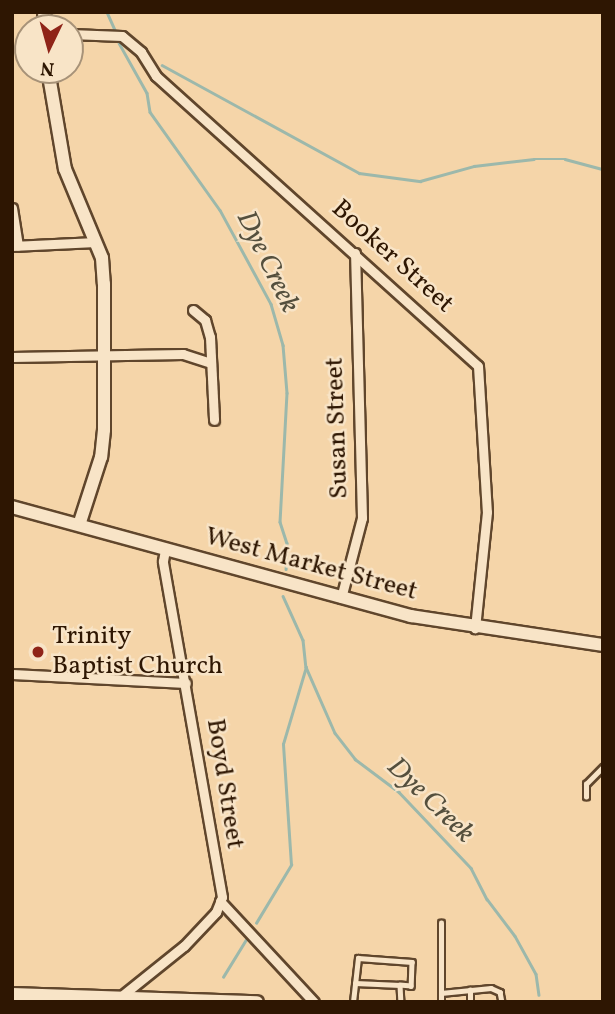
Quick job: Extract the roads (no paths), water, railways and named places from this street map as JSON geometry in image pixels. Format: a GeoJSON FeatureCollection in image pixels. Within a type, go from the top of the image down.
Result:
{"type":"FeatureCollection","features":[{"type":"Feature","properties":{"kind":"street","name":"Booker Street"},"geometry":{"type":"LineString","coordinates":[[84,35],[122,36],[141,52],[156,76],[478,366],[487,512],[475,628]]}},
{"type":"Feature","properties":{"kind":"street"},"geometry":{"type":"LineString","coordinates":[[50,84],[65,169],[96,242],[104,284],[101,457],[79,525]]}},
{"type":"Feature","properties":{"kind":"street"},"geometry":{"type":"LineString","coordinates":[[12,208],[15,246],[96,242]]}},
{"type":"Feature","properties":{"kind":"street","name":"Susan Street"},"geometry":{"type":"LineString","coordinates":[[341,598],[362,518],[355,253]]}},
{"type":"Feature","properties":{"kind":"street"},"geometry":{"type":"LineString","coordinates":[[193,310],[205,320],[214,420]]}},
{"type":"Feature","properties":{"kind":"street"},"geometry":{"type":"LineString","coordinates":[[12,357],[183,354],[208,362]]}},
{"type":"Feature","properties":{"kind":"street","name":"West Market Street"},"geometry":{"type":"LineString","coordinates":[[12,508],[341,598],[475,628],[603,645]]}},
{"type":"Feature","properties":{"kind":"street","name":"Boyd Street"},"geometry":{"type":"LineString","coordinates":[[165,550],[163,561],[186,683],[220,901]]}},
{"type":"Feature","properties":{"kind":"street"},"geometry":{"type":"LineString","coordinates":[[12,674],[186,683]]}},
{"type":"Feature","properties":{"kind":"street"},"geometry":{"type":"LineString","coordinates":[[117,999],[184,946],[216,912],[220,901],[314,1002]]}},
{"type":"Feature","properties":{"kind":"street"},"geometry":{"type":"LineString","coordinates":[[12,994],[82,1000],[257,1002]]}},
{"type":"Feature","properties":{"kind":"lane"},"geometry":{"type":"LineString","coordinates":[[586,797],[586,784],[603,767]]}},
{"type":"Feature","properties":{"kind":"lane"},"geometry":{"type":"LineString","coordinates":[[440,1002],[441,923]]}},
{"type":"Feature","properties":{"kind":"lane"},"geometry":{"type":"LineString","coordinates":[[353,1002],[355,983],[358,958],[412,962],[411,986],[383,982],[355,983]]}},
{"type":"Feature","properties":{"kind":"lane"},"geometry":{"type":"LineString","coordinates":[[397,983],[401,1002]]}},
{"type":"Feature","properties":{"kind":"lane"},"geometry":{"type":"LineString","coordinates":[[441,993],[491,988],[500,992],[502,1002]]}},
{"type":"Feature","properties":{"kind":"lane"},"geometry":{"type":"LineString","coordinates":[[470,990],[470,1002]]}},
{"type":"Feature","properties":{"kind":"waterway","name":"Dye Creek"},"geometry":{"type":"LineString","coordinates":[[107,12],[116,32]]}},
{"type":"Feature","properties":{"kind":"waterway","name":"Dye Creek"},"geometry":{"type":"LineString","coordinates":[[119,43],[147,93],[150,112],[220,210],[271,304],[283,345],[287,393],[280,522],[287,543],[286,569]]}},
{"type":"Feature","properties":{"kind":"waterway"},"geometry":{"type":"LineString","coordinates":[[162,65],[359,173],[420,181],[474,166],[534,159],[565,159],[603,169]]}},
{"type":"Feature","properties":{"kind":"waterway","name":"Dye Creek"},"geometry":{"type":"LineString","coordinates":[[283,596],[303,640],[306,667],[335,733],[355,759],[399,792],[471,868],[487,899],[515,936],[536,974],[539,995]]}},
{"type":"Feature","properties":{"kind":"waterway"},"geometry":{"type":"LineString","coordinates":[[256,923],[291,865],[283,744],[306,667]]}},
{"type":"Feature","properties":{"kind":"waterway"},"geometry":{"type":"LineString","coordinates":[[223,977],[247,938]]}},
{"type":"Feature","properties":{"kind":"place","name":"Trinity Baptist Church"},"geometry":{"type":"Point","coordinates":[38,652]}}]}
